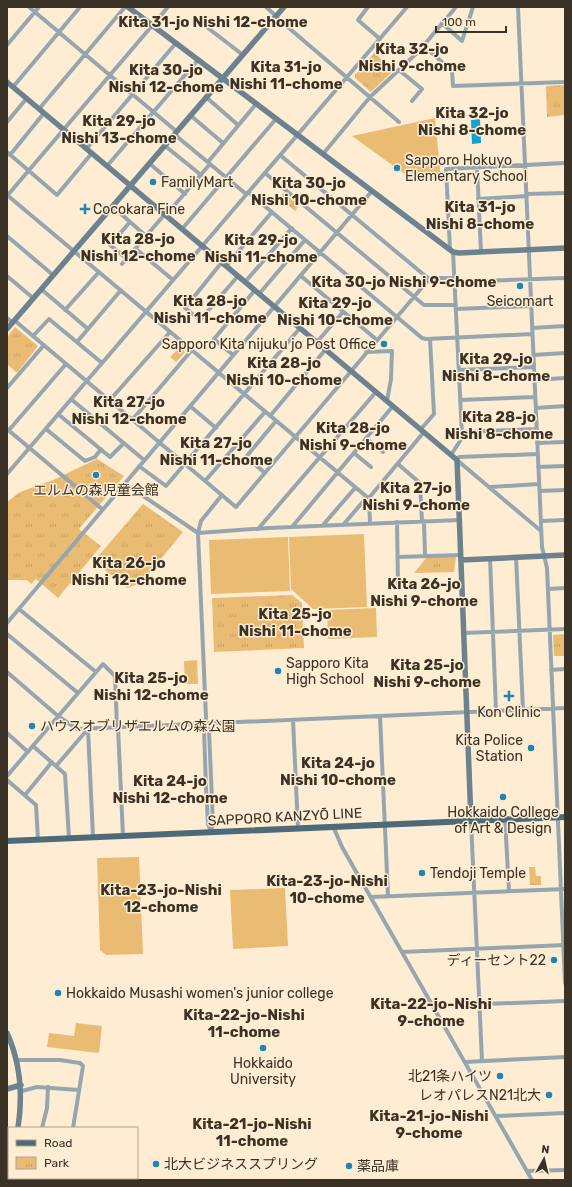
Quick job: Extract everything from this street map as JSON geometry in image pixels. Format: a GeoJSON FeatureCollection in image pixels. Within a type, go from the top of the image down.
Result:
{"type":"FeatureCollection","features":[{"type":"Feature","properties":{"kind":"main road","name":"SAPPORO KANZYŌ LINE"},"geometry":{"type":"LineString","coordinates":[[7,840],[38,840],[565,817]]}},
{"type":"Feature","properties":{"kind":"street"},"geometry":{"type":"LineString","coordinates":[[29,7],[153,112],[226,178],[292,228],[422,338],[430,339],[532,334]]}},
{"type":"Feature","properties":{"kind":"street"},"geometry":{"type":"LineString","coordinates":[[7,45],[39,7]]}},
{"type":"Feature","properties":{"kind":"street"},"geometry":{"type":"LineString","coordinates":[[80,7],[59,32],[9,85],[87,148],[541,531]]}},
{"type":"Feature","properties":{"kind":"street"},"geometry":{"type":"LineString","coordinates":[[92,153],[57,195],[8,154],[85,54],[127,7],[451,251],[480,252],[565,248]]}},
{"type":"Feature","properties":{"kind":"street"},"geometry":{"type":"LineString","coordinates":[[168,7],[7,195],[367,498],[370,523]]}},
{"type":"Feature","properties":{"kind":"street"},"geometry":{"type":"LineString","coordinates":[[266,7],[399,122]]}},
{"type":"Feature","properties":{"kind":"street"},"geometry":{"type":"LineString","coordinates":[[7,329],[190,114],[284,7]]}},
{"type":"Feature","properties":{"kind":"street"},"geometry":{"type":"LineString","coordinates":[[368,7],[358,20],[380,39]]}},
{"type":"Feature","properties":{"kind":"street"},"geometry":{"type":"LineString","coordinates":[[7,474],[247,193],[348,78],[407,7]]}},
{"type":"Feature","properties":{"kind":"street"},"geometry":{"type":"LineString","coordinates":[[323,154],[370,97],[424,46],[456,7]]}},
{"type":"Feature","properties":{"kind":"street"},"geometry":{"type":"LineString","coordinates":[[442,23],[462,41],[473,7]]}},
{"type":"Feature","properties":{"kind":"street"},"geometry":{"type":"LineString","coordinates":[[518,7],[541,531],[547,568],[558,817],[563,889],[565,984]]}},
{"type":"Feature","properties":{"kind":"street"},"geometry":{"type":"LineString","coordinates":[[195,18],[243,55]]}},
{"type":"Feature","properties":{"kind":"street"},"geometry":{"type":"LineString","coordinates":[[87,148],[176,43]]}},
{"type":"Feature","properties":{"kind":"street"},"geometry":{"type":"LineString","coordinates":[[424,46],[452,71],[453,86],[565,82]]}},
{"type":"Feature","properties":{"kind":"street"},"geometry":{"type":"LineString","coordinates":[[107,166],[198,60]]}},
{"type":"Feature","properties":{"kind":"street"},"geometry":{"type":"LineString","coordinates":[[399,70],[422,90],[412,101]]}},
{"type":"Feature","properties":{"kind":"street"},"geometry":{"type":"LineString","coordinates":[[206,96],[238,125]]}},
{"type":"Feature","properties":{"kind":"street"},"geometry":{"type":"LineString","coordinates":[[7,122],[27,98]]}},
{"type":"Feature","properties":{"kind":"street"},"geometry":{"type":"LineString","coordinates":[[122,264],[201,175],[223,143],[256,104]]}},
{"type":"Feature","properties":{"kind":"street"},"geometry":{"type":"LineString","coordinates":[[190,114],[223,143]]}},
{"type":"Feature","properties":{"kind":"street"},"geometry":{"type":"LineString","coordinates":[[182,229],[276,119]]}},
{"type":"Feature","properties":{"kind":"street"},"geometry":{"type":"LineString","coordinates":[[164,145],[201,175]]}},
{"type":"Feature","properties":{"kind":"street"},"geometry":{"type":"LineString","coordinates":[[280,155],[429,279],[565,278]]}},
{"type":"Feature","properties":{"kind":"street"},"geometry":{"type":"LineString","coordinates":[[149,163],[185,194]]}},
{"type":"Feature","properties":{"kind":"street"},"geometry":{"type":"LineString","coordinates":[[451,455],[460,441],[462,432],[456,307],[446,169],[565,163]]}},
{"type":"Feature","properties":{"kind":"street"},"geometry":{"type":"LineString","coordinates":[[477,167],[480,252]]}},
{"type":"Feature","properties":{"kind":"street"},"geometry":{"type":"LineString","coordinates":[[265,173],[424,305],[456,307],[531,306]]}},
{"type":"Feature","properties":{"kind":"street"},"geometry":{"type":"LineString","coordinates":[[7,623],[372,191]]}},
{"type":"Feature","properties":{"kind":"street"},"geometry":{"type":"LineString","coordinates":[[478,199],[565,193]]}},
{"type":"Feature","properties":{"kind":"street"},"geometry":{"type":"LineString","coordinates":[[112,206],[146,236]]}},
{"type":"Feature","properties":{"kind":"street"},"geometry":{"type":"LineString","coordinates":[[238,276],[200,320],[185,308],[272,212]]}},
{"type":"Feature","properties":{"kind":"street"},"geometry":{"type":"LineString","coordinates":[[126,259],[110,245],[130,222]]}},
{"type":"Feature","properties":{"kind":"street"},"geometry":{"type":"LineString","coordinates":[[245,282],[292,228]]}},
{"type":"Feature","properties":{"kind":"street"},"geometry":{"type":"LineString","coordinates":[[7,236],[53,275]]}},
{"type":"Feature","properties":{"kind":"street"},"geometry":{"type":"LineString","coordinates":[[233,355],[214,339],[305,240]]}},
{"type":"Feature","properties":{"kind":"street"},"geometry":{"type":"LineString","coordinates":[[136,249],[173,280]]}},
{"type":"Feature","properties":{"kind":"street"},"geometry":{"type":"LineString","coordinates":[[66,310],[99,272]]}},
{"type":"Feature","properties":{"kind":"street"},"geometry":{"type":"LineString","coordinates":[[7,276],[33,298]]}},
{"type":"Feature","properties":{"kind":"street"},"geometry":{"type":"LineString","coordinates":[[301,276],[376,340]]}},
{"type":"Feature","properties":{"kind":"street"},"geometry":{"type":"LineString","coordinates":[[7,318],[44,345],[236,507],[429,279]]}},
{"type":"Feature","properties":{"kind":"street"},"geometry":{"type":"LineString","coordinates":[[41,289],[88,329]]}},
{"type":"Feature","properties":{"kind":"street"},"geometry":{"type":"LineString","coordinates":[[77,342],[121,290]]}},
{"type":"Feature","properties":{"kind":"street"},"geometry":{"type":"LineString","coordinates":[[317,342],[343,312]]}},
{"type":"Feature","properties":{"kind":"street"},"geometry":{"type":"LineString","coordinates":[[33,336],[48,319],[102,364]]}},
{"type":"Feature","properties":{"kind":"street"},"geometry":{"type":"LineString","coordinates":[[532,328],[565,326]]}},
{"type":"Feature","properties":{"kind":"street"},"geometry":{"type":"LineString","coordinates":[[139,466],[166,486],[300,328]]}},
{"type":"Feature","properties":{"kind":"street"},"geometry":{"type":"LineString","coordinates":[[110,400],[170,332]]}},
{"type":"Feature","properties":{"kind":"street"},"geometry":{"type":"LineString","coordinates":[[343,525],[398,464],[434,414],[430,339]]}},
{"type":"Feature","properties":{"kind":"street"},"geometry":{"type":"LineString","coordinates":[[7,388],[44,345]]}},
{"type":"Feature","properties":{"kind":"street"},"geometry":{"type":"LineString","coordinates":[[133,420],[192,350]]}},
{"type":"Feature","properties":{"kind":"street"},"geometry":{"type":"LineString","coordinates":[[270,416],[326,350]]}},
{"type":"Feature","properties":{"kind":"street"},"geometry":{"type":"LineString","coordinates":[[366,352],[392,351],[391,379],[387,401]]}},
{"type":"Feature","properties":{"kind":"street"},"geometry":{"type":"LineString","coordinates":[[533,355],[565,353]]}},
{"type":"Feature","properties":{"kind":"street"},"geometry":{"type":"LineString","coordinates":[[66,364],[8,429],[102,509]]}},
{"type":"Feature","properties":{"kind":"street"},"geometry":{"type":"LineString","coordinates":[[459,370],[534,367]]}},
{"type":"Feature","properties":{"kind":"street"},"geometry":{"type":"LineString","coordinates":[[534,380],[565,378]]}},
{"type":"Feature","properties":{"kind":"street"},"geometry":{"type":"LineString","coordinates":[[258,529],[376,392]]}},
{"type":"Feature","properties":{"kind":"street"},"geometry":{"type":"LineString","coordinates":[[460,400],[535,397]]}},
{"type":"Feature","properties":{"kind":"street"},"geometry":{"type":"LineString","coordinates":[[71,399],[144,460]]}},
{"type":"Feature","properties":{"kind":"street"},"geometry":{"type":"LineString","coordinates":[[190,406],[216,428]]}},
{"type":"Feature","properties":{"kind":"street"},"geometry":{"type":"LineString","coordinates":[[292,527],[393,406]]}},
{"type":"Feature","properties":{"kind":"street"},"geometry":{"type":"LineString","coordinates":[[536,408],[565,406]]}},
{"type":"Feature","properties":{"kind":"street"},"geometry":{"type":"LineString","coordinates":[[205,480],[265,412]]}},
{"type":"Feature","properties":{"kind":"street"},"geometry":{"type":"LineString","coordinates":[[58,414],[110,457],[124,443]]}},
{"type":"Feature","properties":{"kind":"street"},"geometry":{"type":"LineString","coordinates":[[265,473],[246,457],[276,421]]}},
{"type":"Feature","properties":{"kind":"street"},"geometry":{"type":"LineString","coordinates":[[46,429],[85,461],[95,457],[101,449]]}},
{"type":"Feature","properties":{"kind":"street"},"geometry":{"type":"LineString","coordinates":[[462,432],[537,429]]}},
{"type":"Feature","properties":{"kind":"street"},"geometry":{"type":"LineString","coordinates":[[366,438],[383,452]]}},
{"type":"Feature","properties":{"kind":"street"},"geometry":{"type":"LineString","coordinates":[[537,443],[565,442]]}},
{"type":"Feature","properties":{"kind":"street"},"geometry":{"type":"LineString","coordinates":[[354,453],[371,467]]}},
{"type":"Feature","properties":{"kind":"street"},"geometry":{"type":"LineString","coordinates":[[457,460],[460,457],[538,454]]}},
{"type":"Feature","properties":{"kind":"street"},"geometry":{"type":"LineString","coordinates":[[457,460],[466,713],[482,1061]]}},
{"type":"Feature","properties":{"kind":"street"},"geometry":{"type":"LineString","coordinates":[[398,464],[420,483],[425,556]]}},
{"type":"Feature","properties":{"kind":"street"},"geometry":{"type":"LineString","coordinates":[[538,467],[565,466]]}},
{"type":"Feature","properties":{"kind":"street"},"geometry":{"type":"LineString","coordinates":[[124,483],[198,533],[323,525],[460,520]]}},
{"type":"Feature","properties":{"kind":"street"},"geometry":{"type":"LineString","coordinates":[[490,487],[539,484]]}},
{"type":"Feature","properties":{"kind":"street"},"geometry":{"type":"LineString","coordinates":[[323,525],[355,488]]}},
{"type":"Feature","properties":{"kind":"street"},"geometry":{"type":"LineString","coordinates":[[540,491],[565,490]]}},
{"type":"Feature","properties":{"kind":"street"},"geometry":{"type":"LineString","coordinates":[[211,832],[208,824],[206,787],[204,730],[206,724],[198,533],[200,521],[222,495]]}},
{"type":"Feature","properties":{"kind":"street"},"geometry":{"type":"LineString","coordinates":[[541,521],[565,520]]}},
{"type":"Feature","properties":{"kind":"street"},"geometry":{"type":"LineString","coordinates":[[397,522],[398,584]]}},
{"type":"Feature","properties":{"kind":"street"},"geometry":{"type":"LineString","coordinates":[[398,557],[425,556],[490,558],[565,555]]}},
{"type":"Feature","properties":{"kind":"street"},"geometry":{"type":"LineString","coordinates":[[516,557],[523,710]]}},
{"type":"Feature","properties":{"kind":"street"},"geometry":{"type":"LineString","coordinates":[[490,558],[496,711]]}},
{"type":"Feature","properties":{"kind":"street"},"geometry":{"type":"LineString","coordinates":[[548,589],[565,588]]}},
{"type":"Feature","properties":{"kind":"street"},"geometry":{"type":"LineString","coordinates":[[19,609],[96,672]]}},
{"type":"Feature","properties":{"kind":"street"},"geometry":{"type":"LineString","coordinates":[[463,633],[565,629]]}},
{"type":"Feature","properties":{"kind":"street"},"geometry":{"type":"LineString","coordinates":[[7,634],[78,693]]}},
{"type":"Feature","properties":{"kind":"street"},"geometry":{"type":"LineString","coordinates":[[7,776],[103,664],[115,676],[123,836]]}},
{"type":"Feature","properties":{"kind":"street"},"geometry":{"type":"LineString","coordinates":[[551,670],[565,669]]}},
{"type":"Feature","properties":{"kind":"street"},"geometry":{"type":"LineString","coordinates":[[7,673],[74,728],[88,729],[565,708]]}},
{"type":"Feature","properties":{"kind":"street"},"geometry":{"type":"LineString","coordinates":[[380,716],[388,896]]}},
{"type":"Feature","properties":{"kind":"street"},"geometry":{"type":"LineString","coordinates":[[293,720],[298,828]]}},
{"type":"Feature","properties":{"kind":"street"},"geometry":{"type":"LineString","coordinates":[[56,766],[88,729]]}},
{"type":"Feature","properties":{"kind":"street"},"geometry":{"type":"LineString","coordinates":[[88,729],[93,837]]}},
{"type":"Feature","properties":{"kind":"street"},"geometry":{"type":"LineString","coordinates":[[7,733],[28,752]]}},
{"type":"Feature","properties":{"kind":"street"},"geometry":{"type":"LineString","coordinates":[[33,746],[65,774],[69,838]]}},
{"type":"Feature","properties":{"kind":"street"},"geometry":{"type":"LineString","coordinates":[[25,795],[52,762]]}},
{"type":"Feature","properties":{"kind":"street"},"geometry":{"type":"LineString","coordinates":[[7,780],[36,805],[38,840]]}},
{"type":"Feature","properties":{"kind":"street"},"geometry":{"type":"LineString","coordinates":[[505,819],[509,891]]}},
{"type":"Feature","properties":{"kind":"street"},"geometry":{"type":"LineString","coordinates":[[333,826],[335,834],[370,897],[532,1180]]}},
{"type":"Feature","properties":{"kind":"street"},"geometry":{"type":"LineString","coordinates":[[370,897],[563,889]]}},
{"type":"Feature","properties":{"kind":"street"},"geometry":{"type":"LineString","coordinates":[[402,952],[564,945]]}},
{"type":"Feature","properties":{"kind":"street"},"geometry":{"type":"LineString","coordinates":[[433,1006],[565,1001]]}},
{"type":"Feature","properties":{"kind":"street"},"geometry":{"type":"LineString","coordinates":[[7,1033],[16,1060],[22,1088],[18,1127]]}},
{"type":"Feature","properties":{"kind":"street"},"geometry":{"type":"LineString","coordinates":[[465,1062],[565,1057]]}},
{"type":"Feature","properties":{"kind":"street"},"geometry":{"type":"LineString","coordinates":[[16,1060],[60,1060],[80,1063],[82,1066],[73,1127]]}},
{"type":"Feature","properties":{"kind":"street"},"geometry":{"type":"LineString","coordinates":[[7,1089],[37,1086],[79,1090]]}},
{"type":"Feature","properties":{"kind":"street"},"geometry":{"type":"LineString","coordinates":[[42,1127],[47,1108],[48,1087]]}},
{"type":"Feature","properties":{"kind":"street"},"geometry":{"type":"LineString","coordinates":[[496,1116],[565,1113]]}},
{"type":"Feature","properties":{"kind":"street"},"geometry":{"type":"LineString","coordinates":[[527,1171],[565,1170]]}},
{"type":"Feature","properties":{"kind":"green space"},"geometry":{"type":"Polygon","coordinates":[[[374,53],[394,70],[371,92],[355,78],[355,75],[374,53]]]}},
{"type":"Feature","properties":{"kind":"green space"},"geometry":{"type":"Polygon","coordinates":[[[565,85],[565,115],[547,117],[546,86],[565,85]]]}},
{"type":"Feature","properties":{"kind":"green space"},"geometry":{"type":"Polygon","coordinates":[[[435,118],[441,179],[413,180],[352,136],[435,118]]]}},
{"type":"Feature","properties":{"kind":"green space"},"geometry":{"type":"Polygon","coordinates":[[[284,192],[299,206],[295,211],[280,198],[284,192]]]}},
{"type":"Feature","properties":{"kind":"green space"},"geometry":{"type":"Polygon","coordinates":[[[15,327],[38,346],[17,373],[7,364],[7,337],[15,327]]]}},
{"type":"Feature","properties":{"kind":"green space"},"geometry":{"type":"Polygon","coordinates":[[[180,347],[185,352],[176,362],[170,357],[180,347]]]}},
{"type":"Feature","properties":{"kind":"green space"},"geometry":{"type":"Polygon","coordinates":[[[97,459],[124,476],[79,529],[101,546],[58,598],[36,579],[31,584],[27,580],[7,580],[7,502],[20,492],[53,480],[97,459]]]}},
{"type":"Feature","properties":{"kind":"green space"},"geometry":{"type":"Polygon","coordinates":[[[143,504],[183,532],[141,583],[127,588],[94,561],[143,504]]]}},
{"type":"Feature","properties":{"kind":"green space"},"geometry":{"type":"Polygon","coordinates":[[[364,534],[367,607],[313,609],[291,589],[289,537],[364,534]]]}},
{"type":"Feature","properties":{"kind":"green space"},"geometry":{"type":"Polygon","coordinates":[[[288,537],[290,591],[211,594],[209,540],[288,537]]]}},
{"type":"Feature","properties":{"kind":"green space"},"geometry":{"type":"Polygon","coordinates":[[[427,557],[456,557],[454,572],[414,573],[427,557]]]}},
{"type":"Feature","properties":{"kind":"green space"},"geometry":{"type":"Polygon","coordinates":[[[292,595],[302,603],[304,648],[214,652],[212,598],[292,595]]]}},
{"type":"Feature","properties":{"kind":"green space"},"geometry":{"type":"Polygon","coordinates":[[[257,608],[257,615],[253,620],[235,609],[257,608]]]}},
{"type":"Feature","properties":{"kind":"green space"},"geometry":{"type":"Polygon","coordinates":[[[376,608],[377,637],[328,639],[327,610],[376,608]]]}},
{"type":"Feature","properties":{"kind":"green space"},"geometry":{"type":"Polygon","coordinates":[[[565,634],[565,656],[554,656],[553,635],[565,634]]]}},
{"type":"Feature","properties":{"kind":"green space"},"geometry":{"type":"Polygon","coordinates":[[[197,660],[198,684],[185,684],[184,661],[197,660]]]}},
{"type":"Feature","properties":{"kind":"green space"},"geometry":{"type":"Polygon","coordinates":[[[139,857],[143,954],[106,955],[100,950],[97,858],[139,857]]]}},
{"type":"Feature","properties":{"kind":"green space"},"geometry":{"type":"Polygon","coordinates":[[[529,867],[535,867],[536,876],[541,876],[541,885],[530,885],[529,867]]]}},
{"type":"Feature","properties":{"kind":"green space"},"geometry":{"type":"Polygon","coordinates":[[[285,888],[288,946],[233,949],[230,890],[285,888]]]}},
{"type":"Feature","properties":{"kind":"green space"},"geometry":{"type":"Polygon","coordinates":[[[76,1023],[102,1026],[99,1053],[47,1047],[49,1033],[74,1036],[76,1023]]]}},
{"type":"Feature","properties":{"kind":"water"},"geometry":{"type":"Polygon","coordinates":[[[480,119],[481,143],[472,144],[471,120],[480,119]]]}},
{"type":"Feature","properties":{"kind":"place","name":"Sapporo Hokuyo Elementary School"},"geometry":{"type":"Point","coordinates":[397,168]}},
{"type":"Feature","properties":{"kind":"place","name":"FamilyMart"},"geometry":{"type":"Point","coordinates":[153,182]}},
{"type":"Feature","properties":{"kind":"place","name":"Cocokara Fine"},"geometry":{"type":"Point","coordinates":[85,209]}},
{"type":"Feature","properties":{"kind":"place","name":"Seicomart"},"geometry":{"type":"Point","coordinates":[520,286]}},
{"type":"Feature","properties":{"kind":"place","name":"Sapporo Kita nijuku jo Post Office"},"geometry":{"type":"Point","coordinates":[384,344]}},
{"type":"Feature","properties":{"kind":"place","name":"エルムの森児童会館"},"geometry":{"type":"Point","coordinates":[96,475]}},
{"type":"Feature","properties":{"kind":"place","name":"Sapporo Kita High School"},"geometry":{"type":"Point","coordinates":[278,671]}},
{"type":"Feature","properties":{"kind":"place","name":"Kon Clinic"},"geometry":{"type":"Point","coordinates":[509,696]}},
{"type":"Feature","properties":{"kind":"place","name":"ハウスオブリザエルムの森公園"},"geometry":{"type":"Point","coordinates":[32,726]}},
{"type":"Feature","properties":{"kind":"place","name":"Kita Police Station"},"geometry":{"type":"Point","coordinates":[531,748]}},
{"type":"Feature","properties":{"kind":"place","name":"Hokkaido College of Art & Design"},"geometry":{"type":"Point","coordinates":[503,797]}},
{"type":"Feature","properties":{"kind":"place","name":"Tendoji Temple"},"geometry":{"type":"Point","coordinates":[422,873]}},
{"type":"Feature","properties":{"kind":"place","name":"ディーセント22"},"geometry":{"type":"Point","coordinates":[554,960]}},
{"type":"Feature","properties":{"kind":"place","name":"Hokkaido Musashi women's junior college"},"geometry":{"type":"Point","coordinates":[58,993]}},
{"type":"Feature","properties":{"kind":"place","name":"Hokkaido University"},"geometry":{"type":"Point","coordinates":[263,1048]}},
{"type":"Feature","properties":{"kind":"place","name":"北21条ハイツ"},"geometry":{"type":"Point","coordinates":[500,1076]}},
{"type":"Feature","properties":{"kind":"place","name":"レオパレスN21北大"},"geometry":{"type":"Point","coordinates":[549,1095]}},
{"type":"Feature","properties":{"kind":"place","name":"北大ビジネススプリング"},"geometry":{"type":"Point","coordinates":[156,1164]}},
{"type":"Feature","properties":{"kind":"place","name":"薬品庫"},"geometry":{"type":"Point","coordinates":[349,1166]}},
{"type":"Feature","properties":{"kind":"district","name":"Kita 31-jo Nishi 12-chome"},"geometry":{"type":"Point","coordinates":[213,22]}},
{"type":"Feature","properties":{"kind":"district","name":"Kita 32-jo Nishi 9-chome"},"geometry":{"type":"Point","coordinates":[412,58]}},
{"type":"Feature","properties":{"kind":"district","name":"Kita 31-jo Nishi 11-chome"},"geometry":{"type":"Point","coordinates":[286,76]}},
{"type":"Feature","properties":{"kind":"district","name":"Kita 30-jo Nishi 12-chome"},"geometry":{"type":"Point","coordinates":[166,78]}},
{"type":"Feature","properties":{"kind":"district","name":"Kita 32-jo Nishi 8-chome"},"geometry":{"type":"Point","coordinates":[472,122]}},
{"type":"Feature","properties":{"kind":"district","name":"Kita 29-jo Nishi 13-chome"},"geometry":{"type":"Point","coordinates":[119,130]}},
{"type":"Feature","properties":{"kind":"district","name":"Kita 30-jo Nishi 10-chome"},"geometry":{"type":"Point","coordinates":[309,192]}},
{"type":"Feature","properties":{"kind":"district","name":"Kita 31-jo Nishi 8-chome"},"geometry":{"type":"Point","coordinates":[480,216]}},
{"type":"Feature","properties":{"kind":"district","name":"Kita 28-jo Nishi 12-chome"},"geometry":{"type":"Point","coordinates":[138,248]}},
{"type":"Feature","properties":{"kind":"district","name":"Kita 29-jo Nishi 11-chome"},"geometry":{"type":"Point","coordinates":[261,248]}},
{"type":"Feature","properties":{"kind":"district","name":"Kita 30-jo Nishi 9-chome"},"geometry":{"type":"Point","coordinates":[404,282]}},
{"type":"Feature","properties":{"kind":"district","name":"Kita 28-jo Nishi 11-chome"},"geometry":{"type":"Point","coordinates":[210,310]}},
{"type":"Feature","properties":{"kind":"district","name":"Kita 29-jo Nishi 10-chome"},"geometry":{"type":"Point","coordinates":[335,312]}},
{"type":"Feature","properties":{"kind":"district","name":"Kita 29-jo Nishi 8-chome"},"geometry":{"type":"Point","coordinates":[496,368]}},
{"type":"Feature","properties":{"kind":"district","name":"Kita 28-jo Nishi 10-chome"},"geometry":{"type":"Point","coordinates":[284,372]}},
{"type":"Feature","properties":{"kind":"district","name":"Kita 27-jo Nishi 12-chome"},"geometry":{"type":"Point","coordinates":[129,410]}},
{"type":"Feature","properties":{"kind":"district","name":"Kita 28-jo Nishi 8-chome"},"geometry":{"type":"Point","coordinates":[499,426]}},
{"type":"Feature","properties":{"kind":"district","name":"Kita 28-jo Nishi 9-chome"},"geometry":{"type":"Point","coordinates":[353,436]}},
{"type":"Feature","properties":{"kind":"district","name":"Kita 27-jo Nishi 11-chome"},"geometry":{"type":"Point","coordinates":[216,452]}},
{"type":"Feature","properties":{"kind":"district","name":"Kita 27-jo Nishi 9-chome"},"geometry":{"type":"Point","coordinates":[416,496]}},
{"type":"Feature","properties":{"kind":"district","name":"Kita 26-jo Nishi 12-chome"},"geometry":{"type":"Point","coordinates":[129,572]}},
{"type":"Feature","properties":{"kind":"district","name":"Kita 26-jo Nishi 9-chome"},"geometry":{"type":"Point","coordinates":[424,592]}},
{"type":"Feature","properties":{"kind":"district","name":"Kita 25-jo Nishi 11-chome"},"geometry":{"type":"Point","coordinates":[295,622]}},
{"type":"Feature","properties":{"kind":"district","name":"Kita 25-jo Nishi 9-chome"},"geometry":{"type":"Point","coordinates":[427,674]}},
{"type":"Feature","properties":{"kind":"district","name":"Kita 25-jo Nishi 12-chome"},"geometry":{"type":"Point","coordinates":[151,686]}},
{"type":"Feature","properties":{"kind":"district","name":"Kita 24-jo Nishi 10-chome"},"geometry":{"type":"Point","coordinates":[338,772]}},
{"type":"Feature","properties":{"kind":"district","name":"Kita 24-jo Nishi 12-chome"},"geometry":{"type":"Point","coordinates":[170,790]}},
{"type":"Feature","properties":{"kind":"district","name":"Kita-23-jo-Nishi 10-chome"},"geometry":{"type":"Point","coordinates":[327,890]}},
{"type":"Feature","properties":{"kind":"district","name":"Kita-23-jo-Nishi 12-chome"},"geometry":{"type":"Point","coordinates":[161,898]}},
{"type":"Feature","properties":{"kind":"district","name":"Kita-22-jo-Nishi 9-chome"},"geometry":{"type":"Point","coordinates":[431,1012]}},
{"type":"Feature","properties":{"kind":"district","name":"Kita-22-jo-Nishi 11-chome"},"geometry":{"type":"Point","coordinates":[244,1024]}},
{"type":"Feature","properties":{"kind":"district","name":"Kita-21-jo-Nishi 9-chome"},"geometry":{"type":"Point","coordinates":[429,1124]}},
{"type":"Feature","properties":{"kind":"district","name":"Kita-21-jo-Nishi 11-chome"},"geometry":{"type":"Point","coordinates":[252,1132]}}]}
